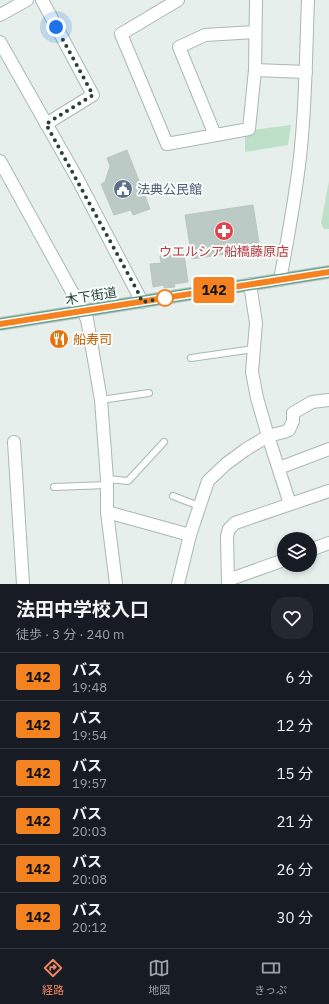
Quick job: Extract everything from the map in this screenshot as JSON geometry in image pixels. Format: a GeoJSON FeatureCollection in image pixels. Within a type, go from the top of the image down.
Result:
{"type":"FeatureCollection","features":[{"type":"Feature","properties":{"kind":"main road","name":"木下街道"},"geometry":{"type":"LineString","coordinates":[[0,324],[329,272]]}},
{"type":"Feature","properties":{"kind":"street"},"geometry":{"type":"LineString","coordinates":[[0,15],[27,0]]}},
{"type":"Feature","properties":{"kind":"street"},"geometry":{"type":"LineString","coordinates":[[42,0],[93,95],[46,124]]}},
{"type":"Feature","properties":{"kind":"street"},"geometry":{"type":"LineString","coordinates":[[178,0],[121,34],[167,144],[249,129],[255,70],[256,0]]}},
{"type":"Feature","properties":{"kind":"street"},"geometry":{"type":"LineString","coordinates":[[280,280],[302,146],[308,0]]}},
{"type":"Feature","properties":{"kind":"street"},"geometry":{"type":"LineString","coordinates":[[215,135],[179,47],[205,35],[255,32]]}},
{"type":"Feature","properties":{"kind":"street"},"geometry":{"type":"LineString","coordinates":[[0,42],[99,219],[142,302]]}},
{"type":"Feature","properties":{"kind":"street"},"geometry":{"type":"LineString","coordinates":[[255,70],[306,72]]}},
{"type":"Feature","properties":{"kind":"street"},"geometry":{"type":"LineString","coordinates":[[0,161],[87,319],[101,400],[107,482],[107,512],[116,584]]}},
{"type":"Feature","properties":{"kind":"street"},"geometry":{"type":"LineString","coordinates":[[250,284],[256,323],[252,372],[257,398],[290,504]]}},
{"type":"Feature","properties":{"kind":"street"},"geometry":{"type":"LineString","coordinates":[[178,584],[190,535],[208,481],[226,464],[268,436],[289,430],[293,421],[293,413],[312,402],[329,400]]}},
{"type":"Feature","properties":{"kind":"street"},"geometry":{"type":"LineString","coordinates":[[14,442],[23,584]]}},
{"type":"Feature","properties":{"kind":"street"},"geometry":{"type":"LineString","coordinates":[[278,468],[329,449]]}},
{"type":"Feature","properties":{"kind":"street"},"geometry":{"type":"LineString","coordinates":[[277,563],[228,582],[227,536],[229,529],[235,523],[329,491]]}},
{"type":"Feature","properties":{"kind":"street"},"geometry":{"type":"LineString","coordinates":[[107,512],[190,535]]}},
{"type":"Feature","properties":{"kind":"street"},"geometry":{"type":"LineString","coordinates":[[317,547],[329,543]]}},
{"type":"Feature","properties":{"kind":"lane"},"geometry":{"type":"LineString","coordinates":[[191,358],[254,350]]}},
{"type":"Feature","properties":{"kind":"lane"},"geometry":{"type":"LineString","coordinates":[[101,400],[149,393]]}},
{"type":"Feature","properties":{"kind":"lane"},"geometry":{"type":"LineString","coordinates":[[54,487],[128,481],[164,442]]}},
{"type":"Feature","properties":{"kind":"lane"},"geometry":{"type":"LineString","coordinates":[[173,496],[199,506]]}},
{"type":"Feature","properties":{"kind":"green space"},"geometry":{"type":"Polygon","coordinates":[[[291,125],[288,145],[245,152],[245,131],[291,125]]]}},
{"type":"Feature","properties":{"kind":"green space"},"geometry":{"type":"Polygon","coordinates":[[[329,181],[329,229],[324,229],[321,223],[329,181]]]}},
{"type":"Feature","properties":{"kind":"building"},"geometry":{"type":"Polygon","coordinates":[[[127,150],[150,209],[133,215],[131,210],[114,215],[101,184],[105,182],[110,166],[107,158],[127,150]]]}},
{"type":"Feature","properties":{"kind":"building"},"geometry":{"type":"Polygon","coordinates":[[[253,205],[260,249],[192,259],[185,215],[253,205]]]}},
{"type":"Feature","properties":{"kind":"building"},"geometry":{"type":"Polygon","coordinates":[[[184,253],[188,282],[174,284],[175,287],[164,288],[164,285],[153,287],[150,264],[161,263],[160,256],[184,253]]]}},
{"type":"Feature","properties":{"kind":"bus line","name":"142"},"geometry":{"type":"LineString","coordinates":[[0,324],[329,272]]}},
{"type":"Feature","properties":{"kind":"place","name":"法典公民館"},"geometry":{"type":"Point","coordinates":[123,189]}},
{"type":"Feature","properties":{"kind":"place","name":"ウエルシア船橋藤原店"},"geometry":{"type":"Point","coordinates":[224,231]}},
{"type":"Feature","properties":{"kind":"place","name":"船寿司"},"geometry":{"type":"Point","coordinates":[59,339]}},
{"type":"Feature","properties":{"kind":"route"},"geometry":{"type":"LineString","coordinates":[[56,27],[93,95],[46,124],[77,178],[142,302],[173,297],[165,298]]}}]}
